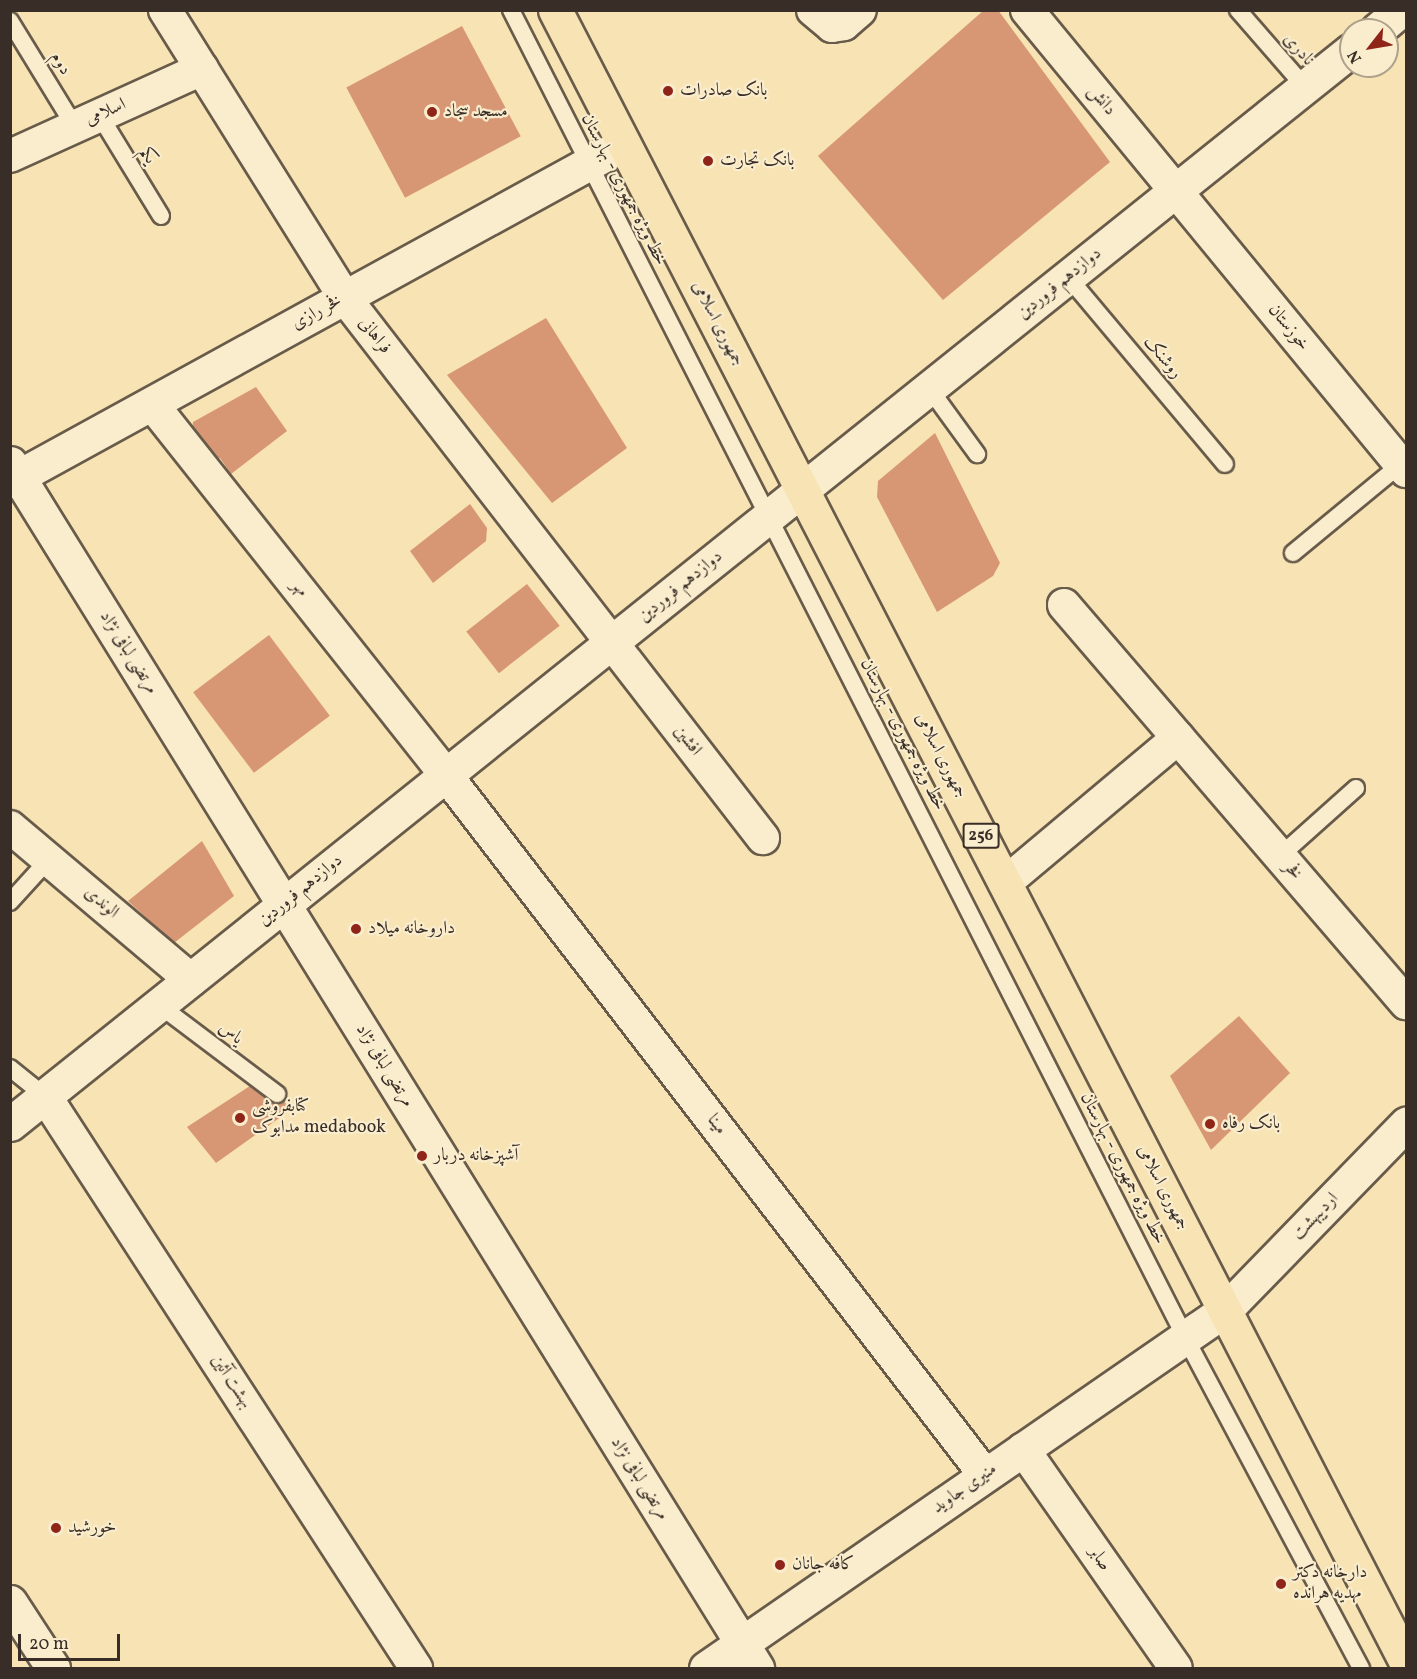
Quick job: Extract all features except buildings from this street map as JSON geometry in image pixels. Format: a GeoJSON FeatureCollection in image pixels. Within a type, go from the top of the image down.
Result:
{"type":"FeatureCollection","features":[{"type":"Feature","properties":{"kind":"main road","name":"جمهوری اسلامی"},"geometry":{"type":"LineString","coordinates":[[555,10],[1407,1662]]}},
{"type":"Feature","properties":{"kind":"main road","name":"دوازدهم فروردین"},"geometry":{"type":"LineString","coordinates":[[10,1124],[769,517],[801,488],[1339,60]]}},
{"type":"Feature","properties":{"kind":"main road","name":"فخر رازی"},"geometry":{"type":"LineString","coordinates":[[13,474],[152,404],[624,144]]}},
{"type":"Feature","properties":{"kind":"main road","name":"مرتضی لبافی نژاد"},"geometry":{"type":"LineString","coordinates":[[13,474],[284,905],[749,1656]]}},
{"type":"Feature","properties":{"kind":"main road","name":"اردیبهشت"},"geometry":{"type":"LineString","coordinates":[[1225,1310],[1407,1124]]}},
{"type":"Feature","properties":{"kind":"main road","name":"منیری جاوید"},"geometry":{"type":"LineString","coordinates":[[706,1668],[749,1656],[985,1475],[1225,1310]]}},
{"type":"Feature","properties":{"kind":"main road"},"geometry":{"type":"LineString","coordinates":[[10,1602],[53,1668]]}},
{"type":"Feature","properties":{"kind":"street","name":"فراهانی"},"geometry":{"type":"LineString","coordinates":[[165,10],[345,298],[610,644]]}},
{"type":"Feature","properties":{"kind":"street"},"geometry":{"type":"LineString","coordinates":[[813,10],[832,26],[844,24],[860,10]]}},
{"type":"Feature","properties":{"kind":"street","name":"دانش"},"geometry":{"type":"LineString","coordinates":[[1027,10],[1176,191]]}},
{"type":"Feature","properties":{"kind":"street","name":"اسلامی"},"geometry":{"type":"LineString","coordinates":[[10,156],[202,69]]}},
{"type":"Feature","properties":{"kind":"street","name":"خوزستان"},"geometry":{"type":"LineString","coordinates":[[1176,191],[1404,468]]}},
{"type":"Feature","properties":{"kind":"street","name":"مهر"},"geometry":{"type":"LineString","coordinates":[[152,404],[446,775]]}},
{"type":"Feature","properties":{"kind":"street","name":"فخر"},"geometry":{"type":"LineString","coordinates":[[1064,606],[1407,1003]]}},
{"type":"Feature","properties":{"kind":"street","name":"افشین"},"geometry":{"type":"LineString","coordinates":[[610,644],[764,838]]}},
{"type":"Feature","properties":{"kind":"street"},"geometry":{"type":"LineString","coordinates":[[1005,883],[1178,738]]}},
{"type":"Feature","properties":{"kind":"street","name":"مینا"},"geometry":{"type":"LineString","coordinates":[[446,775],[985,1475]]}},
{"type":"Feature","properties":{"kind":"street","name":"الوندی"},"geometry":{"type":"LineString","coordinates":[[10,827],[191,980]]}},
{"type":"Feature","properties":{"kind":"street","name":"بهشت آئین"},"geometry":{"type":"LineString","coordinates":[[45,1096],[416,1668]]}},
{"type":"Feature","properties":{"kind":"street","name":"صابر"},"geometry":{"type":"LineString","coordinates":[[1023,1449],[1176,1668]]}},
{"type":"Feature","properties":{"kind":"lane","name":"خط ویژه جمهوری - بهارستان"},"geometry":{"type":"LineString","coordinates":[[511,10],[1185,1337],[1361,1668]]}},
{"type":"Feature","properties":{"kind":"lane","name":"نادری"},"geometry":{"type":"LineString","coordinates":[[1238,10],[1305,87]]}},
{"type":"Feature","properties":{"kind":"lane","name":"دوم"},"geometry":{"type":"LineString","coordinates":[[10,21],[88,121]]}},
{"type":"Feature","properties":{"kind":"lane","name":"یکم"},"geometry":{"type":"LineString","coordinates":[[88,121],[161,216]]}},
{"type":"Feature","properties":{"kind":"lane","name":"روشنک"},"geometry":{"type":"LineString","coordinates":[[1068,277],[1225,464]]}},
{"type":"Feature","properties":{"kind":"lane"},"geometry":{"type":"LineString","coordinates":[[929,388],[977,454]]}},
{"type":"Feature","properties":{"kind":"lane","name":"خوزستان"},"geometry":{"type":"LineString","coordinates":[[1293,553],[1404,468]]}},
{"type":"Feature","properties":{"kind":"lane"},"geometry":{"type":"LineString","coordinates":[[1280,856],[1356,788]]}},
{"type":"Feature","properties":{"kind":"lane"},"geometry":{"type":"LineString","coordinates":[[10,902],[49,859]]}},
{"type":"Feature","properties":{"kind":"lane","name":"یاس"},"geometry":{"type":"LineString","coordinates":[[159,1005],[277,1094]]}},
{"type":"Feature","properties":{"kind":"lane"},"geometry":{"type":"LineString","coordinates":[[10,1068],[45,1096]]}},
{"type":"Feature","properties":{"kind":"place","name":"بانک صادرات"},"geometry":{"type":"Point","coordinates":[668,91]}},
{"type":"Feature","properties":{"kind":"place","name":"مسجد سجاد"},"geometry":{"type":"Point","coordinates":[432,112]}},
{"type":"Feature","properties":{"kind":"place","name":"بانک تجارت"},"geometry":{"type":"Point","coordinates":[708,161]}},
{"type":"Feature","properties":{"kind":"place","name":"داروخانه میلاد"},"geometry":{"type":"Point","coordinates":[356,929]}},
{"type":"Feature","properties":{"kind":"place","name":"کتابفروشی مدابوک medabook"},"geometry":{"type":"Point","coordinates":[240,1118]}},
{"type":"Feature","properties":{"kind":"place","name":"بانک رفاه"},"geometry":{"type":"Point","coordinates":[1210,1124]}},
{"type":"Feature","properties":{"kind":"place","name":"آشپزخانه دربار"},"geometry":{"type":"Point","coordinates":[422,1156]}},
{"type":"Feature","properties":{"kind":"place","name":"خورشید"},"geometry":{"type":"Point","coordinates":[56,1528]}},
{"type":"Feature","properties":{"kind":"place","name":"کافه جانان"},"geometry":{"type":"Point","coordinates":[780,1565]}},
{"type":"Feature","properties":{"kind":"place","name":"دارخانه دکتر مهدیه هرانده"},"geometry":{"type":"Point","coordinates":[1281,1584]}}]}
